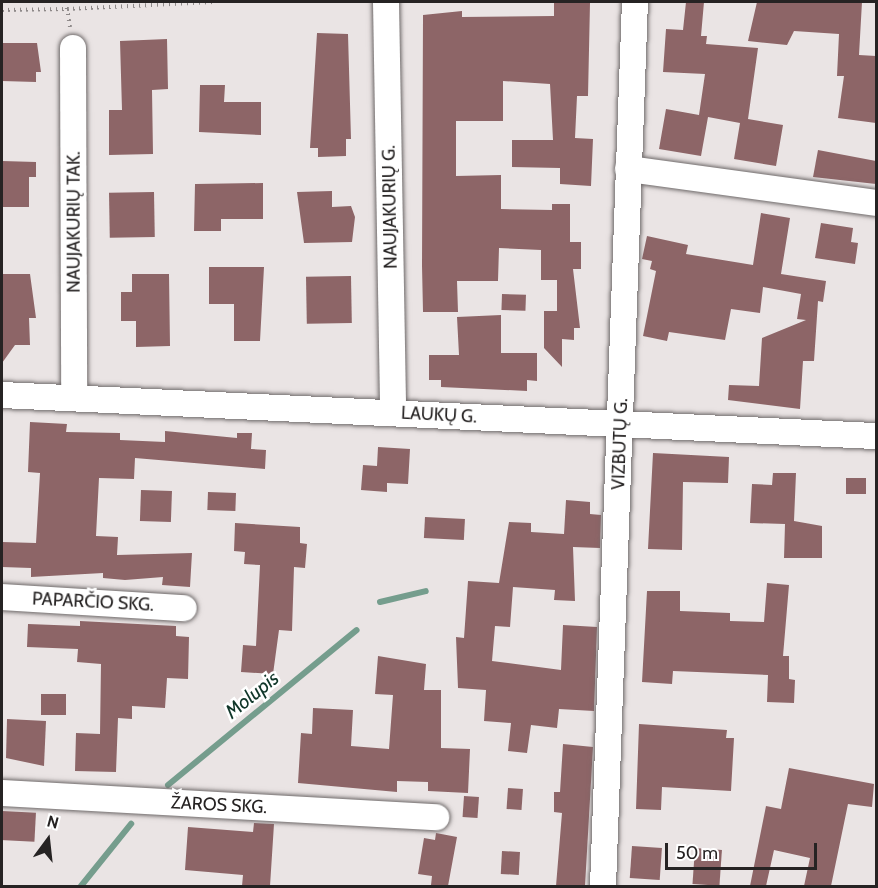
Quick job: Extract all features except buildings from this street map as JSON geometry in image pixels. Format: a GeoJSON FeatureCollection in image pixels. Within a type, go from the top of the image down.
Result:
{"type":"FeatureCollection","features":[{"type":"Feature","properties":{"kind":"street","name":"NAUJAKURIŲ G."},"geometry":{"type":"LineString","coordinates":[[386,2],[393,413]]}},
{"type":"Feature","properties":{"kind":"street","name":"VIZBUTŲ G."},"geometry":{"type":"LineString","coordinates":[[603,886],[621,426],[627,169],[635,2]]}},
{"type":"Feature","properties":{"kind":"street","name":"NAUJAKURIŲ TAK."},"geometry":{"type":"LineString","coordinates":[[73,48],[75,396]]}},
{"type":"Feature","properties":{"kind":"street"},"geometry":{"type":"LineString","coordinates":[[627,169],[876,203]]}},
{"type":"Feature","properties":{"kind":"street","name":"LAUKŲ G."},"geometry":{"type":"LineString","coordinates":[[2,395],[75,396],[621,426],[876,436]]}},
{"type":"Feature","properties":{"kind":"street","name":"PAPARČIO SKG."},"geometry":{"type":"LineString","coordinates":[[2,597],[184,608]]}},
{"type":"Feature","properties":{"kind":"street","name":"ŽAROS SKG."},"geometry":{"type":"LineString","coordinates":[[2,793],[436,817]]}},
{"type":"Feature","properties":{"kind":"path"},"geometry":{"type":"LineString","coordinates":[[66,2],[73,48]]}},
{"type":"Feature","properties":{"kind":"path"},"geometry":{"type":"LineString","coordinates":[[2,10],[214,2]]}},
{"type":"Feature","properties":{"kind":"waterway","name":"Molupis"},"geometry":{"type":"LineString","coordinates":[[380,602],[426,591]]}},
{"type":"Feature","properties":{"kind":"waterway","name":"Molupis"},"geometry":{"type":"LineString","coordinates":[[168,785],[357,630]]}},
{"type":"Feature","properties":{"kind":"waterway","name":"Molupis"},"geometry":{"type":"LineString","coordinates":[[81,886],[131,824]]}}]}
